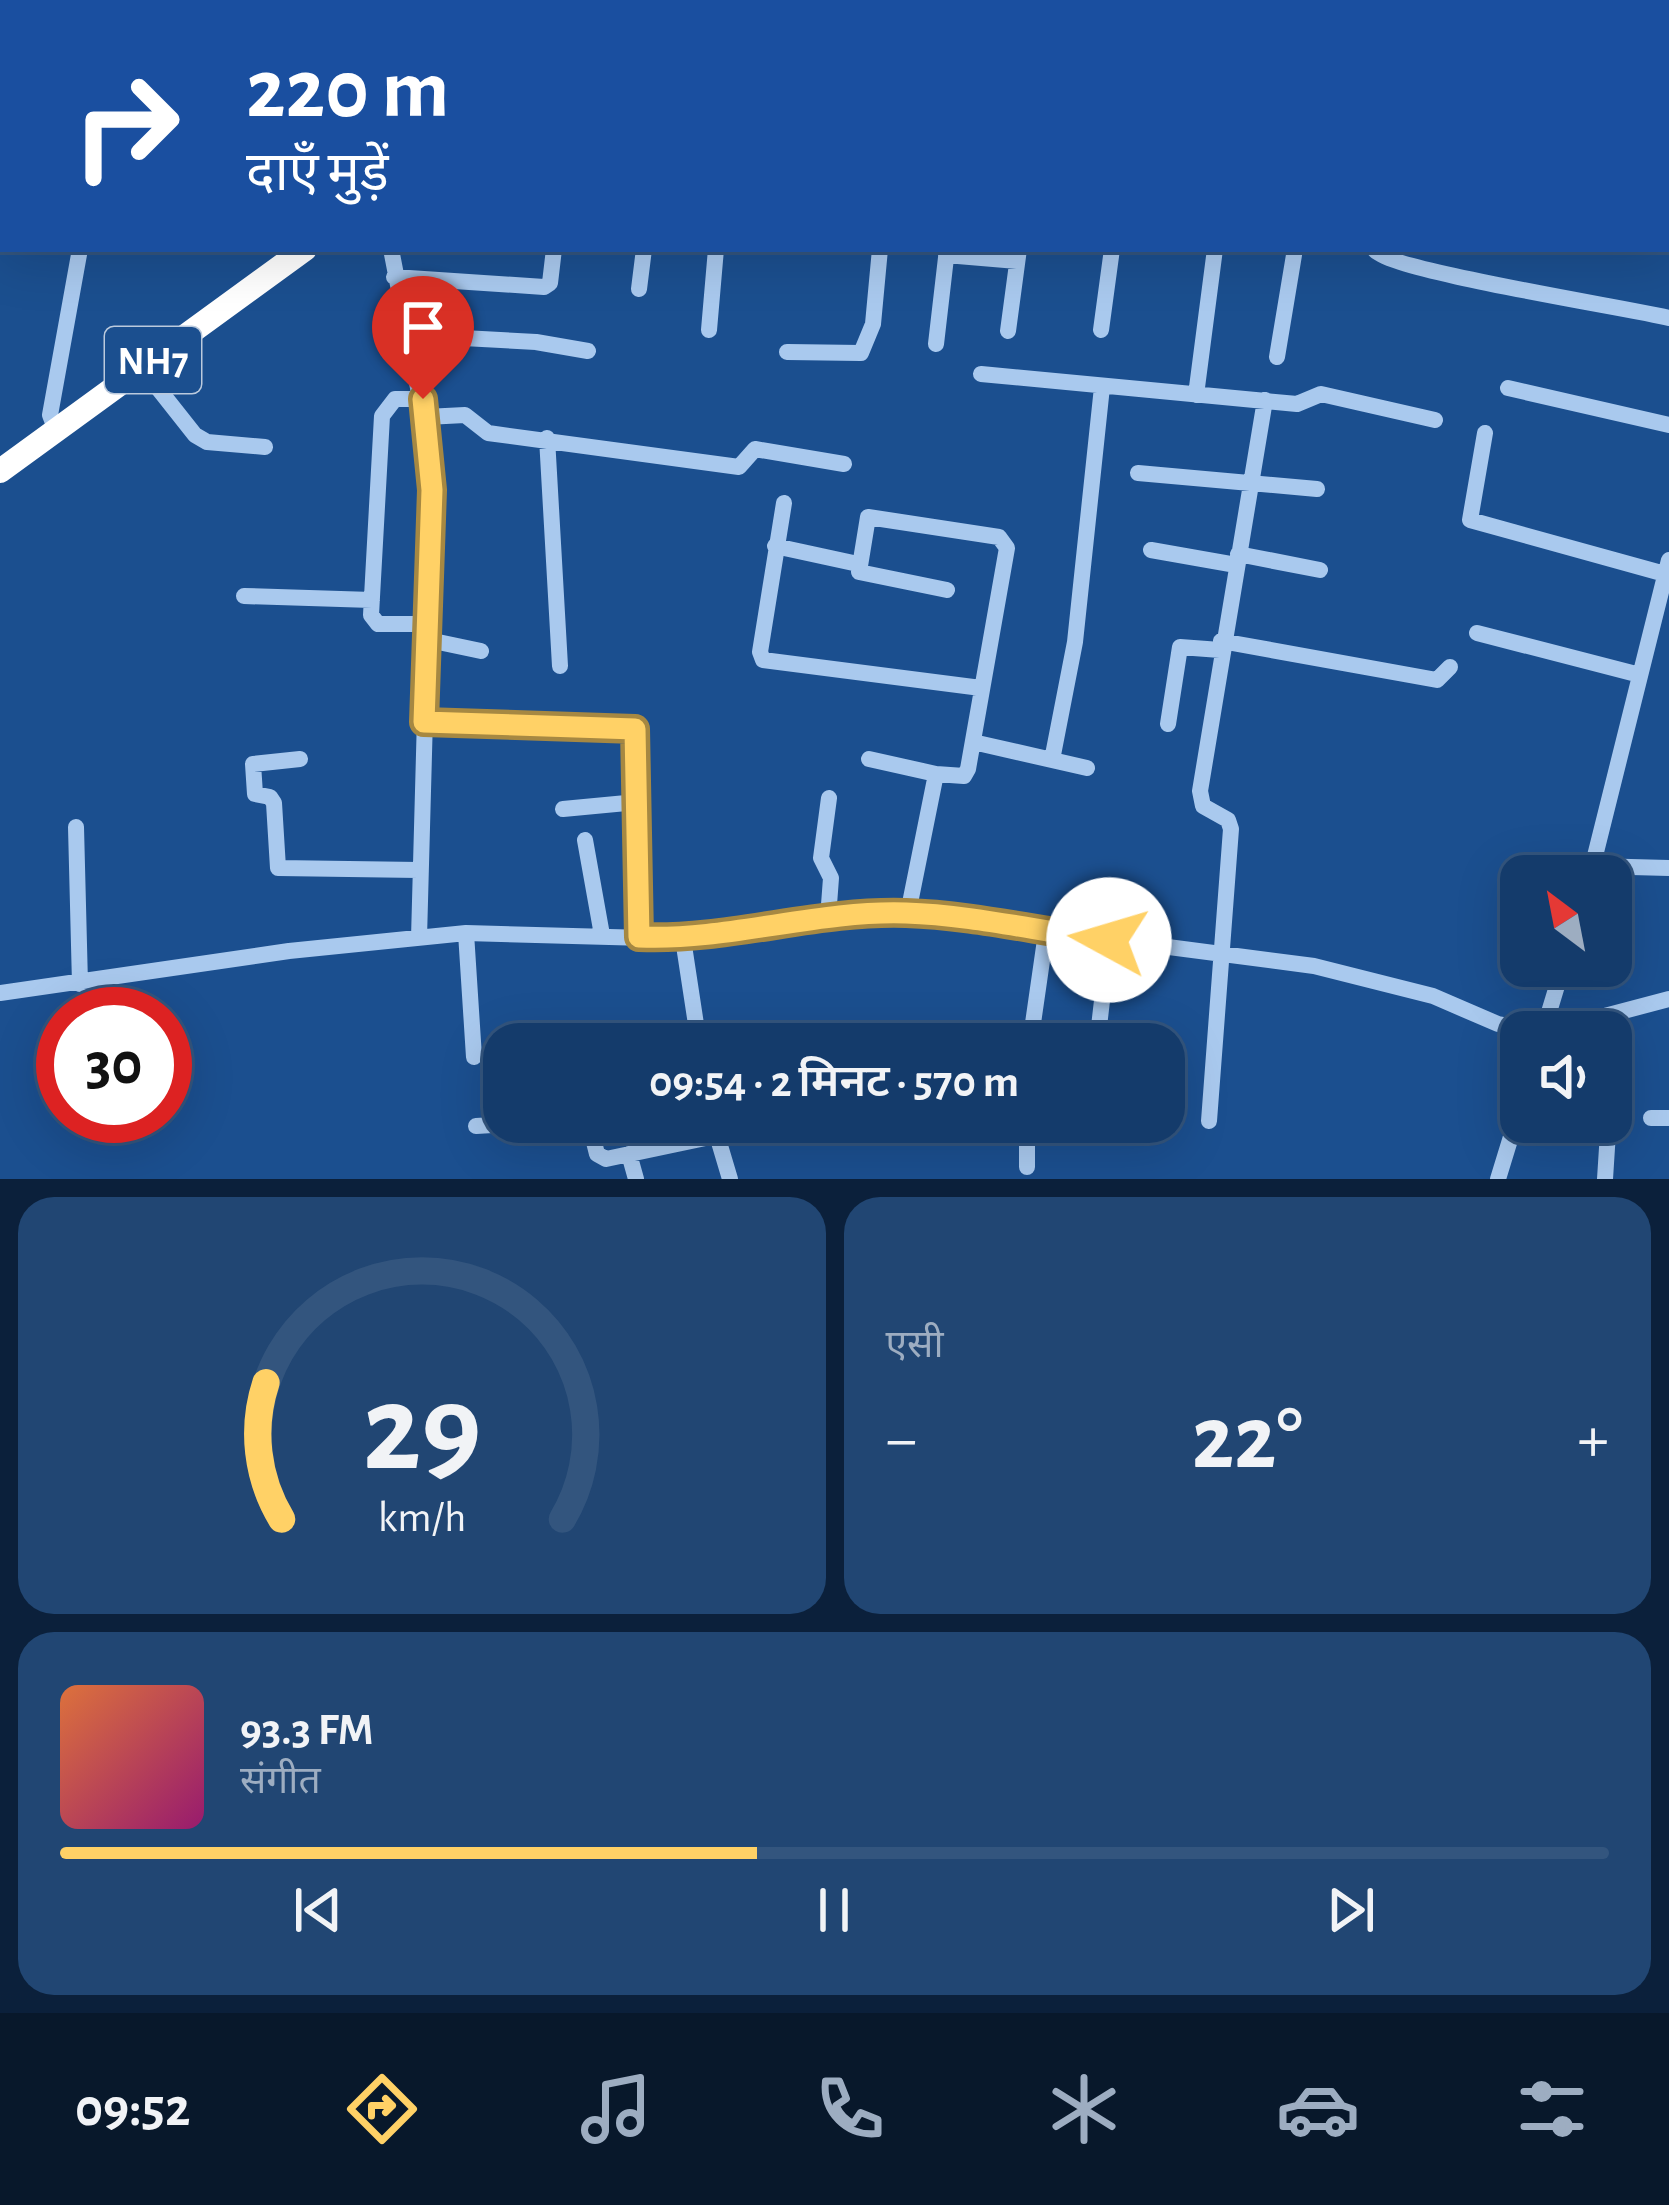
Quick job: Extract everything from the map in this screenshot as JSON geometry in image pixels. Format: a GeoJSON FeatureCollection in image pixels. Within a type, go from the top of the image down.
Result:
{"type":"FeatureCollection","features":[{"type":"Feature","properties":{"kind":"highway","name":"NH7"},"geometry":{"type":"LineString","coordinates":[[0,471],[53,426],[142,368],[301,252]]}},
{"type":"Feature","properties":{"kind":"street"},"geometry":{"type":"LineString","coordinates":[[53,426],[80,252]]}},
{"type":"Feature","properties":{"kind":"street"},"geometry":{"type":"LineString","coordinates":[[391,252],[425,408],[432,520],[424,632],[419,938]]}},
{"type":"Feature","properties":{"kind":"street"},"geometry":{"type":"LineString","coordinates":[[394,277],[548,286],[554,252]]}},
{"type":"Feature","properties":{"kind":"street"},"geometry":{"type":"LineString","coordinates":[[639,289],[644,252]]}},
{"type":"Feature","properties":{"kind":"street"},"geometry":{"type":"LineString","coordinates":[[709,330],[716,252]]}},
{"type":"Feature","properties":{"kind":"street"},"geometry":{"type":"LineString","coordinates":[[787,352],[861,353],[873,324],[880,252]]}},
{"type":"Feature","properties":{"kind":"street"},"geometry":{"type":"LineString","coordinates":[[936,344],[946,252],[1018,255],[1008,331]]}},
{"type":"Feature","properties":{"kind":"street"},"geometry":{"type":"LineString","coordinates":[[1101,330],[1112,252]]}},
{"type":"Feature","properties":{"kind":"street"},"geometry":{"type":"LineString","coordinates":[[1196,394],[1215,252]]}},
{"type":"Feature","properties":{"kind":"street"},"geometry":{"type":"LineString","coordinates":[[1277,357],[1294,252]]}},
{"type":"Feature","properties":{"kind":"street"},"geometry":{"type":"LineString","coordinates":[[1376,252],[1382,260],[1441,274],[1669,318]]}},
{"type":"Feature","properties":{"kind":"street"},"geometry":{"type":"LineString","coordinates":[[407,335],[536,342],[588,351]]}},
{"type":"Feature","properties":{"kind":"street"},"geometry":{"type":"LineString","coordinates":[[142,368],[195,435],[207,442],[265,447]]}},
{"type":"Feature","properties":{"kind":"street"},"geometry":{"type":"LineString","coordinates":[[981,374],[1297,404],[1321,394],[1435,420]]}},
{"type":"Feature","properties":{"kind":"street"},"geometry":{"type":"LineString","coordinates":[[1052,760],[1075,642],[1102,387]]}},
{"type":"Feature","properties":{"kind":"street"},"geometry":{"type":"LineString","coordinates":[[1508,388],[1669,425]]}},
{"type":"Feature","properties":{"kind":"street"},"geometry":{"type":"LineString","coordinates":[[481,651],[424,632],[378,624],[371,615],[384,408],[394,399],[464,415],[488,433],[739,466],[755,449],[844,464]]}},
{"type":"Feature","properties":{"kind":"street"},"geometry":{"type":"LineString","coordinates":[[1209,1121],[1218,950],[1231,824],[1203,806],[1200,791],[1220,646],[1265,400]]}},
{"type":"Feature","properties":{"kind":"street"},"geometry":{"type":"LineString","coordinates":[[1485,433],[1470,520],[1667,567],[1596,855]]}},
{"type":"Feature","properties":{"kind":"street"},"geometry":{"type":"LineString","coordinates":[[548,438],[560,667]]}},
{"type":"Feature","properties":{"kind":"street"},"geometry":{"type":"LineString","coordinates":[[1138,473],[1317,489]]}},
{"type":"Feature","properties":{"kind":"street"},"geometry":{"type":"LineString","coordinates":[[784,503],[760,652],[764,660],[981,688]]}},
{"type":"Feature","properties":{"kind":"street"},"geometry":{"type":"LineString","coordinates":[[869,759],[964,776],[1006,548],[1003,538],[872,514],[866,522],[858,564],[862,574],[947,590]]}},
{"type":"Feature","properties":{"kind":"street"},"geometry":{"type":"LineString","coordinates":[[775,546],[858,564]]}},
{"type":"Feature","properties":{"kind":"street"},"geometry":{"type":"LineString","coordinates":[[1151,550],[1320,570]]}},
{"type":"Feature","properties":{"kind":"street"},"geometry":{"type":"LineString","coordinates":[[244,596],[372,600]]}},
{"type":"Feature","properties":{"kind":"street"},"geometry":{"type":"LineString","coordinates":[[1477,633],[1640,675]]}},
{"type":"Feature","properties":{"kind":"street"},"geometry":{"type":"LineString","coordinates":[[1168,724],[1180,647],[1220,646],[1437,680],[1450,668]]}},
{"type":"Feature","properties":{"kind":"street"},"geometry":{"type":"LineString","coordinates":[[424,722],[540,729],[631,725],[637,736],[639,937]]}},
{"type":"Feature","properties":{"kind":"street"},"geometry":{"type":"LineString","coordinates":[[973,742],[1087,768]]}},
{"type":"Feature","properties":{"kind":"street"},"geometry":{"type":"LineString","coordinates":[[301,759],[253,764],[255,794],[270,796],[274,803],[278,868],[419,870]]}},
{"type":"Feature","properties":{"kind":"street"},"geometry":{"type":"LineString","coordinates":[[908,913],[937,774]]}},
{"type":"Feature","properties":{"kind":"street"},"geometry":{"type":"LineString","coordinates":[[828,918],[830,878],[821,858],[830,798]]}},
{"type":"Feature","properties":{"kind":"street"},"geometry":{"type":"LineString","coordinates":[[563,809],[637,802]]}},
{"type":"Feature","properties":{"kind":"street"},"geometry":{"type":"LineString","coordinates":[[76,826],[80,984]]}},
{"type":"Feature","properties":{"kind":"street"},"geometry":{"type":"LineString","coordinates":[[585,840],[602,935]]}},
{"type":"Feature","properties":{"kind":"street"},"geometry":{"type":"LineString","coordinates":[[1632,869],[1669,868]]}},
{"type":"Feature","properties":{"kind":"street"},"geometry":{"type":"LineString","coordinates":[[0,993],[289,951],[466,933],[683,939],[828,918],[908,913],[1218,950],[1396,986],[1500,1024]]}},
{"type":"Feature","properties":{"kind":"street"},"geometry":{"type":"LineString","coordinates":[[466,933],[474,1058]]}},
{"type":"Feature","properties":{"kind":"street"},"geometry":{"type":"LineString","coordinates":[[1033,1023],[1046,933]]}},
{"type":"Feature","properties":{"kind":"street"},"geometry":{"type":"LineString","coordinates":[[683,939],[696,1023]]}},
{"type":"Feature","properties":{"kind":"street"},"geometry":{"type":"LineString","coordinates":[[1099,1023],[1109,940]]}},
{"type":"Feature","properties":{"kind":"street"},"geometry":{"type":"LineString","coordinates":[[1626,1011],[1669,1000]]}},
{"type":"Feature","properties":{"kind":"street"},"geometry":{"type":"LineString","coordinates":[[476,1126],[483,1126]]}},
{"type":"Feature","properties":{"kind":"street"},"geometry":{"type":"LineString","coordinates":[[595,1143],[600,1158],[666,1143]]}},
{"type":"Feature","properties":{"kind":"street"},"geometry":{"type":"LineString","coordinates":[[718,1143],[730,1179]]}},
{"type":"Feature","properties":{"kind":"street"},"geometry":{"type":"LineString","coordinates":[[1027,1143],[1027,1167]]}},
{"type":"Feature","properties":{"kind":"street"},"geometry":{"type":"LineString","coordinates":[[1498,1179],[1509,1143]]}},
{"type":"Feature","properties":{"kind":"street"},"geometry":{"type":"LineString","coordinates":[[1605,1179],[1607,1143]]}},
{"type":"Feature","properties":{"kind":"street"},"geometry":{"type":"LineString","coordinates":[[629,1154],[636,1179]]}},
{"type":"Feature","properties":{"kind":"route"},"geometry":{"type":"LineString","coordinates":[[423,399],[432,460],[424,722],[522,729],[631,725],[635,729],[639,937],[683,939],[838,916],[908,913],[1109,940]]}}]}
